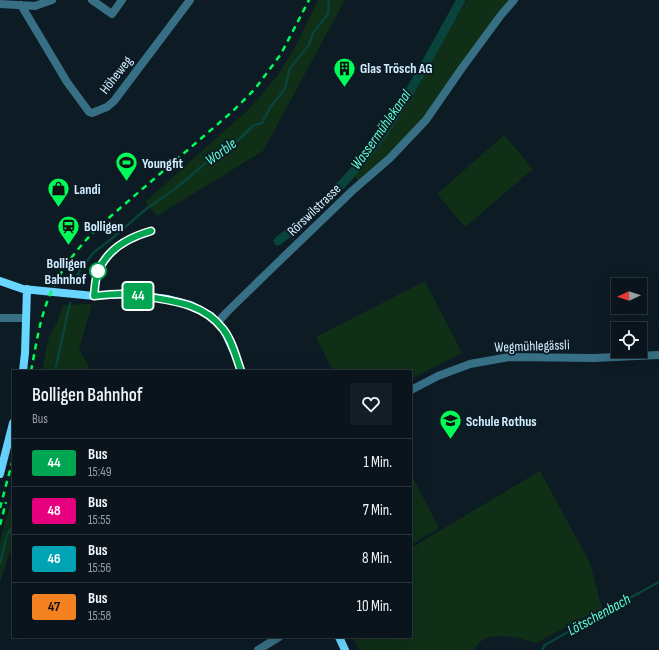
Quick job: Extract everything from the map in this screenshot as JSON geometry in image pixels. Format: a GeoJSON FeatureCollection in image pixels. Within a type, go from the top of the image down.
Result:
{"type":"FeatureCollection","features":[{"type":"Feature","properties":{"kind":"main road"},"geometry":{"type":"LineString","coordinates":[[0,281],[27,289],[87,296],[126,294],[191,305],[211,316],[224,330],[241,370]]}},
{"type":"Feature","properties":{"kind":"main road"},"geometry":{"type":"LineString","coordinates":[[22,370],[25,353],[27,289]]}},
{"type":"Feature","properties":{"kind":"main road"},"geometry":{"type":"LineString","coordinates":[[0,474],[12,426]]}},
{"type":"Feature","properties":{"kind":"main road"},"geometry":{"type":"LineString","coordinates":[[339,638],[345,650]]}},
{"type":"Feature","properties":{"kind":"street"},"geometry":{"type":"LineString","coordinates":[[0,4],[35,6],[52,0]]}},
{"type":"Feature","properties":{"kind":"street"},"geometry":{"type":"LineString","coordinates":[[92,0],[112,14],[122,0]]}},
{"type":"Feature","properties":{"kind":"street","name":"Höheweg"},"geometry":{"type":"LineString","coordinates":[[21,6],[67,82],[88,112],[92,113],[107,107],[114,101],[190,0]]}},
{"type":"Feature","properties":{"kind":"street","name":"Rörswilstrasse"},"geometry":{"type":"LineString","coordinates":[[218,323],[227,312],[352,191],[390,158],[426,120],[467,62],[514,0]]}},
{"type":"Feature","properties":{"kind":"street"},"geometry":{"type":"LineString","coordinates":[[0,318],[26,318]]}},
{"type":"Feature","properties":{"kind":"street","name":"Wegmühlegässli"},"geometry":{"type":"LineString","coordinates":[[412,389],[438,376],[470,364],[509,357],[594,358],[659,354]]}},
{"type":"Feature","properties":{"kind":"street"},"geometry":{"type":"LineString","coordinates":[[258,650],[277,638]]}},
{"type":"Feature","properties":{"kind":"green space"},"geometry":{"type":"Polygon","coordinates":[[[318,0],[345,0],[263,151],[157,216],[145,202],[250,108],[278,75],[295,47],[318,0]]]}},
{"type":"Feature","properties":{"kind":"green space"},"geometry":{"type":"Polygon","coordinates":[[[467,0],[514,0],[426,120],[361,184],[354,176],[382,140],[409,99],[467,0]]]}},
{"type":"Feature","properties":{"kind":"green space"},"geometry":{"type":"Polygon","coordinates":[[[504,135],[533,169],[465,227],[437,194],[504,135]]]}},
{"type":"Feature","properties":{"kind":"green space"},"geometry":{"type":"Polygon","coordinates":[[[425,281],[462,353],[412,378],[412,370],[332,370],[316,337],[425,281]]]}},
{"type":"Feature","properties":{"kind":"green space"},"geometry":{"type":"Polygon","coordinates":[[[92,304],[79,349],[90,370],[42,370],[49,336],[57,323],[63,305],[92,304]]]}},
{"type":"Feature","properties":{"kind":"green space"},"geometry":{"type":"Polygon","coordinates":[[[540,471],[590,563],[602,608],[536,643],[517,638],[497,636],[484,639],[473,650],[359,650],[353,638],[412,638],[412,547],[540,471]]]}},
{"type":"Feature","properties":{"kind":"green space"},"geometry":{"type":"Polygon","coordinates":[[[412,476],[439,528],[412,544],[412,476]]]}},
{"type":"Feature","properties":{"kind":"green space"},"geometry":{"type":"Polygon","coordinates":[[[12,498],[12,552],[9,553],[0,582],[0,541],[12,498]]]}},
{"type":"Feature","properties":{"kind":"waterway","name":"Worble"},"geometry":{"type":"LineString","coordinates":[[76,279],[80,270],[94,252],[146,209],[175,189],[223,148],[234,144],[254,125],[262,123],[271,106],[285,88],[290,68],[309,45],[313,33],[328,14],[329,0]]}},
{"type":"Feature","properties":{"kind":"waterway","name":"Wassermühlekanal"},"geometry":{"type":"LineString","coordinates":[[278,241],[311,214],[333,193],[362,161],[403,103],[461,0]]}},
{"type":"Feature","properties":{"kind":"waterway","name":"Worble"},"geometry":{"type":"LineString","coordinates":[[77,275],[86,276]]}},
{"type":"Feature","properties":{"kind":"waterway","name":"Worble"},"geometry":{"type":"LineString","coordinates":[[55,370],[70,303]]}},
{"type":"Feature","properties":{"kind":"waterway","name":"Worble"},"geometry":{"type":"LineString","coordinates":[[0,563],[7,535],[12,528]]}},
{"type":"Feature","properties":{"kind":"waterway","name":"Lötschenbach"},"geometry":{"type":"LineString","coordinates":[[542,650],[545,645],[659,582]]}},
{"type":"Feature","properties":{"kind":"railway"},"geometry":{"type":"LineString","coordinates":[[31,370],[44,311],[54,285],[68,262],[85,241],[104,222],[233,111],[255,89],[281,54],[309,0]]}},
{"type":"Feature","properties":{"kind":"railway"},"geometry":{"type":"LineString","coordinates":[[0,508],[12,463]]}},
{"type":"Feature","properties":{"kind":"railway"},"geometry":{"type":"LineString","coordinates":[[0,525],[6,502]]}},
{"type":"Feature","properties":{"kind":"bus line","name":"44"},"geometry":{"type":"LineString","coordinates":[[151,231],[127,240],[117,247],[106,259],[98,271],[94,296],[126,294],[177,301],[201,310],[211,316],[224,330],[241,370]]}},
{"type":"Feature","properties":{"kind":"place","name":"Glas Trösch AG"},"geometry":{"type":"Point","coordinates":[344,88]}},
{"type":"Feature","properties":{"kind":"place","name":"Youngfit"},"geometry":{"type":"Point","coordinates":[127,182]}},
{"type":"Feature","properties":{"kind":"place","name":"Landi"},"geometry":{"type":"Point","coordinates":[59,208]}},
{"type":"Feature","properties":{"kind":"place","name":"Bolligen"},"geometry":{"type":"Point","coordinates":[68,246]}},
{"type":"Feature","properties":{"kind":"place","name":"Bolligen Bahnhof"},"geometry":{"type":"Point","coordinates":[98,271]}},
{"type":"Feature","properties":{"kind":"place","name":"Schule Rothus"},"geometry":{"type":"Point","coordinates":[451,440]}}]}
